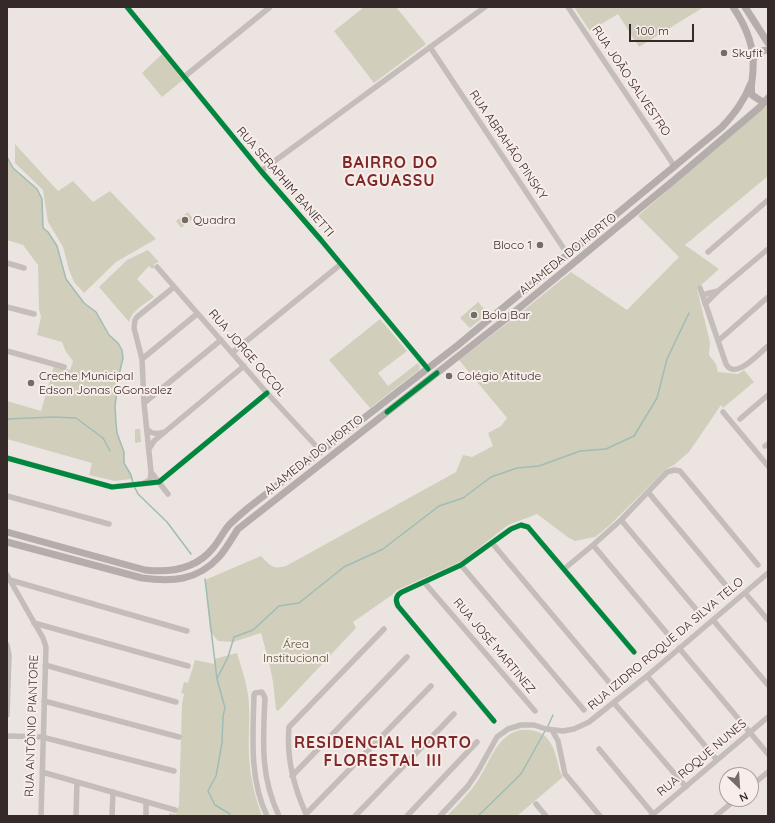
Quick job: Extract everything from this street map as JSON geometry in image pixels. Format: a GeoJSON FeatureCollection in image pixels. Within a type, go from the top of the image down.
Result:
{"type":"FeatureCollection","features":[{"type":"Feature","properties":{"kind":"main road"},"geometry":{"type":"LineString","coordinates":[[733,7],[750,39],[753,60],[751,83],[752,95],[759,100],[767,100]]}},
{"type":"Feature","properties":{"kind":"main road"},"geometry":{"type":"LineString","coordinates":[[745,7],[768,43]]}},
{"type":"Feature","properties":{"kind":"main road"},"geometry":{"type":"LineString","coordinates":[[753,60],[759,52],[768,50]]}},
{"type":"Feature","properties":{"kind":"main road","name":"ALAMEDA DO HORTO"},"geometry":{"type":"LineString","coordinates":[[7,532],[146,570],[169,571],[189,566],[207,554],[235,519],[428,369],[722,127],[732,117],[745,98],[751,83]]}},
{"type":"Feature","properties":{"kind":"main road","name":"ALAMEDA DO HORTO"},"geometry":{"type":"LineString","coordinates":[[7,542],[142,578],[168,581],[194,575],[203,570],[219,557],[238,529],[507,318],[679,176],[767,100]]}},
{"type":"Feature","properties":{"kind":"main road"},"geometry":{"type":"LineString","coordinates":[[417,388],[428,378],[428,369]]}},
{"type":"Feature","properties":{"kind":"street","name":"RUA SERAPHIM BANIETTI"},"geometry":{"type":"LineString","coordinates":[[127,7],[261,171],[428,369]]}},
{"type":"Feature","properties":{"kind":"street"},"geometry":{"type":"LineString","coordinates":[[184,77],[270,7]]}},
{"type":"Feature","properties":{"kind":"street"},"geometry":{"type":"LineString","coordinates":[[261,171],[485,7]]}},
{"type":"Feature","properties":{"kind":"street","name":"RUA JOÃO SALVESTRO"},"geometry":{"type":"LineString","coordinates":[[568,7],[675,166]]}},
{"type":"Feature","properties":{"kind":"street","name":"RUA ABRAHÃO PINSKY"},"geometry":{"type":"LineString","coordinates":[[430,47],[568,255]]}},
{"type":"Feature","properties":{"kind":"street"},"geometry":{"type":"LineString","coordinates":[[708,252],[768,200]]}},
{"type":"Feature","properties":{"kind":"street"},"geometry":{"type":"LineString","coordinates":[[705,304],[718,291],[768,249]]}},
{"type":"Feature","properties":{"kind":"street"},"geometry":{"type":"LineString","coordinates":[[7,264],[24,268]]}},
{"type":"Feature","properties":{"kind":"street"},"geometry":{"type":"LineString","coordinates":[[232,352],[341,264]]}},
{"type":"Feature","properties":{"kind":"street","name":"RUA JORGE OCCOL"},"geometry":{"type":"LineString","coordinates":[[157,267],[267,393],[317,447],[318,454]]}},
{"type":"Feature","properties":{"kind":"street"},"geometry":{"type":"LineString","coordinates":[[141,484],[150,480],[151,472],[144,403],[142,359],[134,324],[138,317],[174,287]]}},
{"type":"Feature","properties":{"kind":"street"},"geometry":{"type":"LineString","coordinates":[[700,288],[728,367],[734,370],[742,368],[768,346]]}},
{"type":"Feature","properties":{"kind":"street"},"geometry":{"type":"LineString","coordinates":[[702,295],[718,291]]}},
{"type":"Feature","properties":{"kind":"street"},"geometry":{"type":"LineString","coordinates":[[718,341],[768,297]]}},
{"type":"Feature","properties":{"kind":"street"},"geometry":{"type":"LineString","coordinates":[[7,307],[34,314]]}},
{"type":"Feature","properties":{"kind":"street"},"geometry":{"type":"LineString","coordinates":[[142,359],[197,314]]}},
{"type":"Feature","properties":{"kind":"street"},"geometry":{"type":"LineString","coordinates":[[715,333],[731,328]]}},
{"type":"Feature","properties":{"kind":"street"},"geometry":{"type":"LineString","coordinates":[[144,403],[221,340]]}},
{"type":"Feature","properties":{"kind":"street"},"geometry":{"type":"LineString","coordinates":[[138,344],[142,348],[148,350],[156,347]]}},
{"type":"Feature","properties":{"kind":"street"},"geometry":{"type":"LineString","coordinates":[[7,351],[64,367]]}},
{"type":"Feature","properties":{"kind":"street"},"geometry":{"type":"LineString","coordinates":[[149,449],[154,441],[244,366]]}},
{"type":"Feature","properties":{"kind":"street"},"geometry":{"type":"LineString","coordinates":[[143,385],[151,392],[159,391]]}},
{"type":"Feature","properties":{"kind":"street"},"geometry":{"type":"LineString","coordinates":[[7,458],[112,487],[159,482],[267,393]]}},
{"type":"Feature","properties":{"kind":"street"},"geometry":{"type":"LineString","coordinates":[[740,419],[768,395]]}},
{"type":"Feature","properties":{"kind":"street"},"geometry":{"type":"LineString","coordinates":[[723,412],[768,466]]}},
{"type":"Feature","properties":{"kind":"street"},"geometry":{"type":"LineString","coordinates":[[147,429],[150,433],[154,434],[168,430]]}},
{"type":"Feature","properties":{"kind":"street"},"geometry":{"type":"LineString","coordinates":[[564,569],[621,520],[667,472],[674,470],[680,471],[758,565]]}},
{"type":"Feature","properties":{"kind":"street"},"geometry":{"type":"LineString","coordinates":[[151,472],[168,494]]}},
{"type":"Feature","properties":{"kind":"street"},"geometry":{"type":"LineString","coordinates":[[648,492],[729,589]]}},
{"type":"Feature","properties":{"kind":"street"},"geometry":{"type":"LineString","coordinates":[[7,496],[109,524]]}},
{"type":"Feature","properties":{"kind":"street"},"geometry":{"type":"LineString","coordinates":[[621,520],[700,614]]}},
{"type":"Feature","properties":{"kind":"street"},"geometry":{"type":"LineString","coordinates":[[494,721],[398,606],[396,599],[399,594],[462,565],[511,529],[525,525],[531,529],[634,652]]}},
{"type":"Feature","properties":{"kind":"street"},"geometry":{"type":"LineString","coordinates":[[492,543],[613,687]]}},
{"type":"Feature","properties":{"kind":"street"},"geometry":{"type":"LineString","coordinates":[[593,545],[671,638]]}},
{"type":"Feature","properties":{"kind":"street"},"geometry":{"type":"LineString","coordinates":[[462,565],[584,710]]}},
{"type":"Feature","properties":{"kind":"street","name":"RUA IZIDRO ROQUE DA SILVA TELO"},"geometry":{"type":"LineString","coordinates":[[440,816],[468,786],[497,737],[508,729],[521,725],[534,725],[552,730],[574,729],[589,722],[647,676],[768,573]]}},
{"type":"Feature","properties":{"kind":"street"},"geometry":{"type":"LineString","coordinates":[[8,577],[26,585],[187,631]]}},
{"type":"Feature","properties":{"kind":"street","name":"RUA ANTÔNIO PIANTORE"},"geometry":{"type":"LineString","coordinates":[[8,577],[43,638],[46,648],[42,737],[41,816]]}},
{"type":"Feature","properties":{"kind":"street","name":"RUA JOSÉ MARTINEZ"},"geometry":{"type":"LineString","coordinates":[[432,578],[436,594]]}},
{"type":"Feature","properties":{"kind":"street","name":"RUA JOSÉ MARTINEZ"},"geometry":{"type":"LineString","coordinates":[[424,582],[436,594],[535,711]]}},
{"type":"Feature","properties":{"kind":"street"},"geometry":{"type":"LineString","coordinates":[[19,597],[21,590],[26,585]]}},
{"type":"Feature","properties":{"kind":"street"},"geometry":{"type":"LineString","coordinates":[[745,593],[768,620]]}},
{"type":"Feature","properties":{"kind":"street"},"geometry":{"type":"LineString","coordinates":[[713,620],[768,685]]}},
{"type":"Feature","properties":{"kind":"street"},"geometry":{"type":"LineString","coordinates":[[34,623],[188,666]]}},
{"type":"Feature","properties":{"kind":"street"},"geometry":{"type":"LineString","coordinates":[[43,638],[52,628]]}},
{"type":"Feature","properties":{"kind":"street"},"geometry":{"type":"LineString","coordinates":[[384,629],[289,727],[290,766],[292,776],[299,799],[307,815],[431,686]]}},
{"type":"Feature","properties":{"kind":"street"},"geometry":{"type":"LineString","coordinates":[[7,645],[9,655],[7,715]]}},
{"type":"Feature","properties":{"kind":"street"},"geometry":{"type":"LineString","coordinates":[[679,648],[768,754]]}},
{"type":"Feature","properties":{"kind":"street"},"geometry":{"type":"LineString","coordinates":[[292,776],[406,658]]}},
{"type":"Feature","properties":{"kind":"street"},"geometry":{"type":"LineString","coordinates":[[45,665],[176,702]]}},
{"type":"Feature","properties":{"kind":"street"},"geometry":{"type":"LineString","coordinates":[[647,676],[717,760]]}},
{"type":"Feature","properties":{"kind":"street"},"geometry":{"type":"LineString","coordinates":[[266,816],[256,783],[252,748],[254,695],[256,692],[262,692],[265,698],[263,754],[264,769],[274,806],[279,816]]}},
{"type":"Feature","properties":{"kind":"street"},"geometry":{"type":"LineString","coordinates":[[44,701],[178,737]]}},
{"type":"Feature","properties":{"kind":"street"},"geometry":{"type":"LineString","coordinates":[[614,703],[686,787]]}},
{"type":"Feature","properties":{"kind":"street"},"geometry":{"type":"LineString","coordinates":[[355,816],[454,714]]}},
{"type":"Feature","properties":{"kind":"street","name":"RUA ROQUE NUNES"},"geometry":{"type":"LineString","coordinates":[[652,815],[768,717]]}},
{"type":"Feature","properties":{"kind":"street"},"geometry":{"type":"LineString","coordinates":[[552,730],[558,741],[565,774],[600,816]]}},
{"type":"Feature","properties":{"kind":"street"},"geometry":{"type":"LineString","coordinates":[[7,736],[42,737],[174,771]]}},
{"type":"Feature","properties":{"kind":"street"},"geometry":{"type":"LineString","coordinates":[[407,816],[477,742]]}},
{"type":"Feature","properties":{"kind":"street"},"geometry":{"type":"LineString","coordinates":[[599,749],[652,815]]}},
{"type":"Feature","properties":{"kind":"street"},"geometry":{"type":"LineString","coordinates":[[290,766],[309,760]]}},
{"type":"Feature","properties":{"kind":"street"},"geometry":{"type":"LineString","coordinates":[[42,772],[175,810]]}},
{"type":"Feature","properties":{"kind":"street"},"geometry":{"type":"LineString","coordinates":[[759,779],[768,772]]}},
{"type":"Feature","properties":{"kind":"street"},"geometry":{"type":"LineString","coordinates":[[76,816],[77,782]]}},
{"type":"Feature","properties":{"kind":"street"},"geometry":{"type":"LineString","coordinates":[[112,816],[113,792]]}},
{"type":"Feature","properties":{"kind":"street"},"geometry":{"type":"LineString","coordinates":[[146,802],[146,816]]}},
{"type":"Feature","properties":{"kind":"street"},"geometry":{"type":"LineString","coordinates":[[536,804],[546,816]]}},
{"type":"Feature","properties":{"kind":"street"},"geometry":{"type":"LineString","coordinates":[[716,816],[727,807]]}},
{"type":"Feature","properties":{"kind":"green space"},"geometry":{"type":"Polygon","coordinates":[[[364,7],[396,7],[426,44],[374,83],[334,31],[364,7]]]}},
{"type":"Feature","properties":{"kind":"green space"},"geometry":{"type":"Polygon","coordinates":[[[574,7],[704,7],[639,47],[618,14],[590,31],[574,7]]]}},
{"type":"Feature","properties":{"kind":"green space"},"geometry":{"type":"Polygon","coordinates":[[[162,54],[183,80],[162,97],[142,73],[162,54]]]}},
{"type":"Feature","properties":{"kind":"green space","name":"Área Institucional"},"geometry":{"type":"Polygon","coordinates":[[[768,105],[768,176],[685,245],[719,269],[697,289],[710,342],[709,355],[716,364],[718,372],[738,374],[744,370],[754,382],[723,408],[721,405],[689,452],[674,465],[666,469],[610,525],[595,537],[575,541],[537,514],[508,525],[462,561],[397,590],[353,622],[356,628],[278,711],[276,710],[273,682],[261,633],[233,642],[218,641],[210,631],[205,580],[261,556],[274,567],[286,566],[456,472],[463,455],[472,457],[493,446],[488,433],[501,426],[507,418],[459,360],[571,272],[627,310],[679,257],[638,216],[752,116],[764,106],[768,105]]]}},
{"type":"Feature","properties":{"kind":"green space"},"geometry":{"type":"Polygon","coordinates":[[[15,144],[58,191],[73,181],[93,202],[110,191],[156,239],[116,262],[84,293],[74,282],[63,247],[48,222],[43,190],[15,163],[15,144]]]}},
{"type":"Feature","properties":{"kind":"green space"},"geometry":{"type":"Polygon","coordinates":[[[7,157],[13,168],[37,189],[42,199],[43,228],[48,232],[57,246],[66,279],[84,303],[96,312],[109,335],[118,343],[122,350],[123,358],[115,406],[116,423],[117,433],[124,452],[124,463],[131,475],[131,479],[115,481],[89,475],[92,463],[7,439],[7,401],[41,411],[54,366],[70,370],[73,361],[66,352],[62,342],[37,335],[41,317],[39,309],[38,265],[23,245],[7,240],[7,157]]]}},
{"type":"Feature","properties":{"kind":"green space","name":"Quadra"},"geometry":{"type":"Polygon","coordinates":[[[188,212],[193,219],[181,228],[176,221],[188,212]]]}},
{"type":"Feature","properties":{"kind":"green space"},"geometry":{"type":"Polygon","coordinates":[[[148,250],[159,262],[154,264],[154,268],[152,269],[149,266],[137,279],[154,297],[133,314],[129,322],[99,287],[127,260],[148,250]]]}},
{"type":"Feature","properties":{"kind":"green space","name":"Bola Bar"},"geometry":{"type":"Polygon","coordinates":[[[478,302],[488,313],[470,328],[460,318],[478,302]]]}},
{"type":"Feature","properties":{"kind":"green space"},"geometry":{"type":"Polygon","coordinates":[[[380,319],[407,351],[378,373],[388,386],[418,363],[420,367],[419,370],[370,408],[329,360],[380,319]]]}},
{"type":"Feature","properties":{"kind":"green space"},"geometry":{"type":"Polygon","coordinates":[[[135,429],[140,429],[141,442],[135,443],[135,429]]]}},
{"type":"Feature","properties":{"kind":"green space"},"geometry":{"type":"Polygon","coordinates":[[[237,653],[248,697],[250,772],[262,816],[169,816],[169,813],[176,814],[179,805],[182,704],[184,694],[181,693],[184,682],[188,683],[195,660],[214,664],[214,659],[237,653]]]}},
{"type":"Feature","properties":{"kind":"green space"},"geometry":{"type":"Polygon","coordinates":[[[520,730],[535,731],[545,736],[552,746],[563,777],[517,816],[447,816],[466,796],[481,776],[499,744],[512,733],[520,730]]]}},
{"type":"Feature","properties":{"kind":"waterway"},"geometry":{"type":"LineString","coordinates":[[7,157],[13,168],[37,189],[42,199],[43,228],[48,232],[57,246],[66,279],[84,303],[96,312],[109,335],[118,343],[122,350],[123,358],[115,406],[116,423],[117,433],[124,452],[124,463],[131,475],[133,483]]}},
{"type":"Feature","properties":{"kind":"waterway"},"geometry":{"type":"LineString","coordinates":[[217,679],[228,657],[234,637],[253,630],[279,606],[299,603],[344,567],[383,549],[439,506],[463,498],[491,477],[517,468],[539,466],[580,451],[606,449],[634,436],[657,398],[667,359],[689,313]]}},
{"type":"Feature","properties":{"kind":"waterway"},"geometry":{"type":"LineString","coordinates":[[7,419],[54,417],[76,418],[103,438],[110,451]]}},
{"type":"Feature","properties":{"kind":"waterway"},"geometry":{"type":"LineString","coordinates":[[134,486],[138,494],[167,522],[191,554]]}},
{"type":"Feature","properties":{"kind":"waterway"},"geometry":{"type":"LineString","coordinates":[[205,579],[217,679],[225,708],[223,716],[222,743],[216,776],[208,791],[215,805],[230,814],[230,816]]}},
{"type":"Feature","properties":{"kind":"waterway"},"geometry":{"type":"LineString","coordinates":[[547,728],[553,715]]}},
{"type":"Feature","properties":{"kind":"waterway"},"geometry":{"type":"LineString","coordinates":[[478,816],[521,774],[545,731]]}},
{"type":"Feature","properties":{"kind":"cycle path"},"geometry":{"type":"LineString","coordinates":[[127,7],[261,171],[321,240],[428,369]]}},
{"type":"Feature","properties":{"kind":"cycle path"},"geometry":{"type":"LineString","coordinates":[[387,412],[437,373]]}},
{"type":"Feature","properties":{"kind":"cycle path"},"geometry":{"type":"LineString","coordinates":[[7,458],[112,487],[159,482],[267,393]]}},
{"type":"Feature","properties":{"kind":"cycle path"},"geometry":{"type":"LineString","coordinates":[[494,721],[398,606],[396,600],[397,596],[402,592],[461,565],[511,529],[521,525],[528,527],[634,652]]}},
{"type":"Feature","properties":{"kind":"place","name":"Skyfit"},"geometry":{"type":"Point","coordinates":[724,53]}},
{"type":"Feature","properties":{"kind":"place","name":"Quadra"},"geometry":{"type":"Point","coordinates":[185,220]}},
{"type":"Feature","properties":{"kind":"place","name":"Bloco 1"},"geometry":{"type":"Point","coordinates":[540,245]}},
{"type":"Feature","properties":{"kind":"place","name":"Bola Bar"},"geometry":{"type":"Point","coordinates":[474,315]}},
{"type":"Feature","properties":{"kind":"place","name":"Colégio Atitude"},"geometry":{"type":"Point","coordinates":[449,376]}},
{"type":"Feature","properties":{"kind":"place","name":"Creche Municipal Edson Jonas GGonsalez"},"geometry":{"type":"Point","coordinates":[31,383]}},
{"type":"Feature","properties":{"kind":"district","name":"BAIRRO DO CAGUASSU"},"geometry":{"type":"Point","coordinates":[390,172]}},
{"type":"Feature","properties":{"kind":"district","name":"RESIDENCIAL HORTO FLORESTAL III"},"geometry":{"type":"Point","coordinates":[383,752]}}]}
